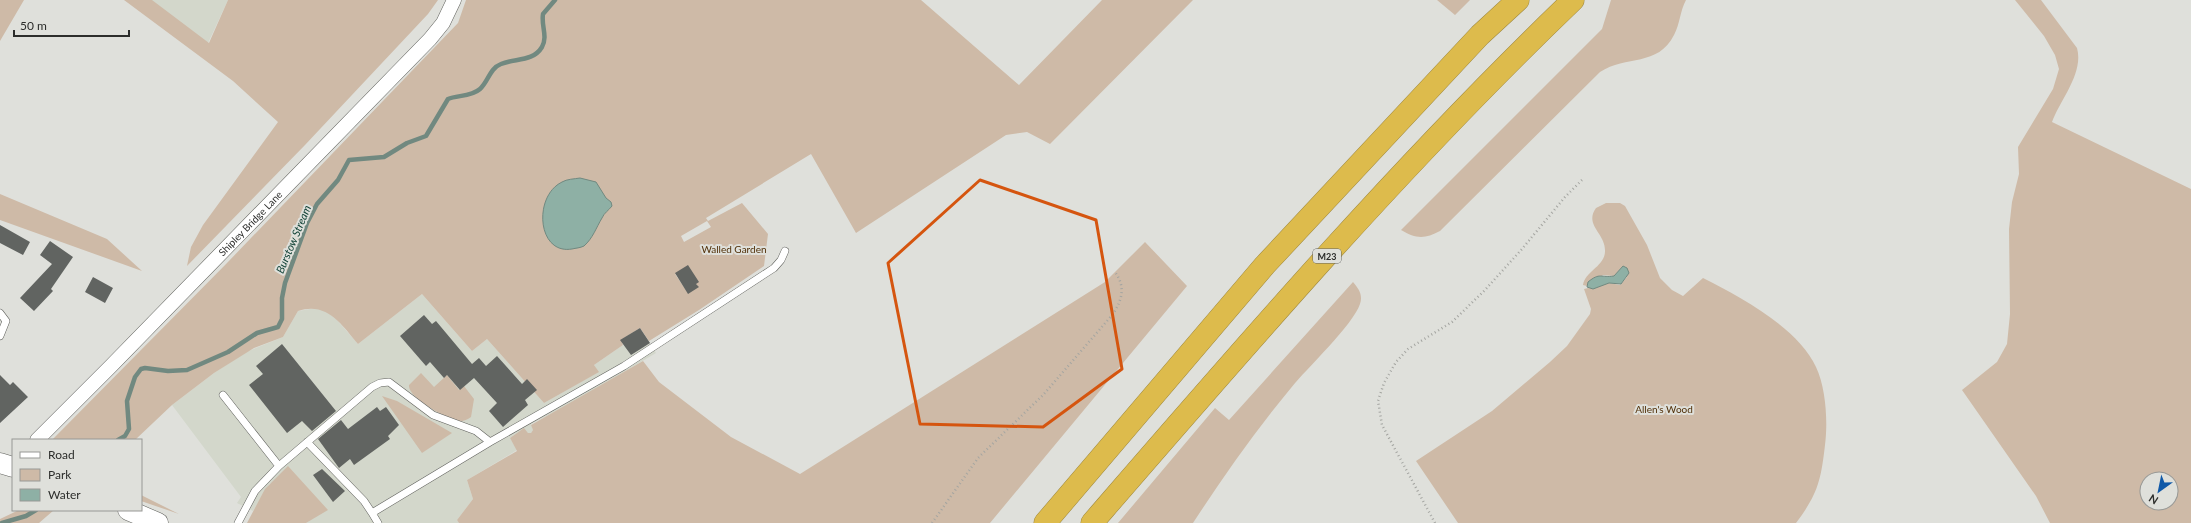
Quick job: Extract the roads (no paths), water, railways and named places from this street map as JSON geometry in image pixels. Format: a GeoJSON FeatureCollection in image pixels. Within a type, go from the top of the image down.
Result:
{"type":"FeatureCollection","features":[{"type":"Feature","properties":{"kind":"highway"},"geometry":{"type":"LineString","coordinates":[[1045,523],[1265,266],[1480,35],[1518,0]]}},
{"type":"Feature","properties":{"kind":"highway","name":"M23"},"geometry":{"type":"LineString","coordinates":[[1092,523],[1235,358],[1359,219],[1574,0]]}},
{"type":"Feature","properties":{"kind":"main road"},"geometry":{"type":"LineString","coordinates":[[0,463],[12,467]]}},
{"type":"Feature","properties":{"kind":"main road"},"geometry":{"type":"LineString","coordinates":[[130,511],[158,523]]}},
{"type":"Feature","properties":{"kind":"street","name":"Shipley Bridge Lane"},"geometry":{"type":"LineString","coordinates":[[38,439],[425,44],[443,23],[454,0]]}},
{"type":"Feature","properties":{"kind":"lane"},"geometry":{"type":"LineString","coordinates":[[372,513],[490,442],[598,382],[701,318],[774,268],[781,260],[785,252]]}},
{"type":"Feature","properties":{"kind":"lane"},"geometry":{"type":"LineString","coordinates":[[0,313],[5,319],[6,324],[0,336]]}},
{"type":"Feature","properties":{"kind":"lane"},"geometry":{"type":"LineString","coordinates":[[238,523],[255,491],[279,466],[372,387],[384,382],[393,385],[433,415],[476,431],[490,442]]}},
{"type":"Feature","properties":{"kind":"lane"},"geometry":{"type":"LineString","coordinates":[[223,395],[279,466]]}},
{"type":"Feature","properties":{"kind":"lane"},"geometry":{"type":"LineString","coordinates":[[307,442],[364,501],[378,523]]}},
{"type":"Feature","properties":{"kind":"water"},"geometry":{"type":"Polygon","coordinates":[[[580,178],[596,182],[606,198],[611,202],[612,206],[604,215],[592,236],[584,246],[572,249],[560,248],[552,243],[546,234],[543,223],[543,211],[546,199],[553,189],[562,182],[580,178]]]}},
{"type":"Feature","properties":{"kind":"water"},"geometry":{"type":"Polygon","coordinates":[[[1623,266],[1627,268],[1629,273],[1621,284],[1609,283],[1593,289],[1587,287],[1588,282],[1595,277],[1614,276],[1623,266]]]}},
{"type":"Feature","properties":{"kind":"waterway","name":"Burstow Stream"},"geometry":{"type":"LineString","coordinates":[[120,439],[125,436],[129,429],[127,401],[135,377],[141,369],[145,368],[168,371],[187,370],[228,352],[257,333],[278,327],[282,319],[282,298],[285,283],[307,223],[317,204],[338,180],[349,160],[384,157],[407,143],[426,136],[448,99],[476,92],[483,86],[497,66],[506,62],[529,57],[538,52],[544,43],[543,14],[555,0]]}},
{"type":"Feature","properties":{"kind":"waterway","name":"Burstow Stream"},"geometry":{"type":"LineString","coordinates":[[2,523],[26,516],[34,511]]}},
{"type":"Feature","properties":{"kind":"park label","name":"Walled Garden"},"geometry":{"type":"Point","coordinates":[734,249]}},
{"type":"Feature","properties":{"kind":"park label","name":"Allen's Wood"},"geometry":{"type":"Point","coordinates":[1664,409]}}]}
